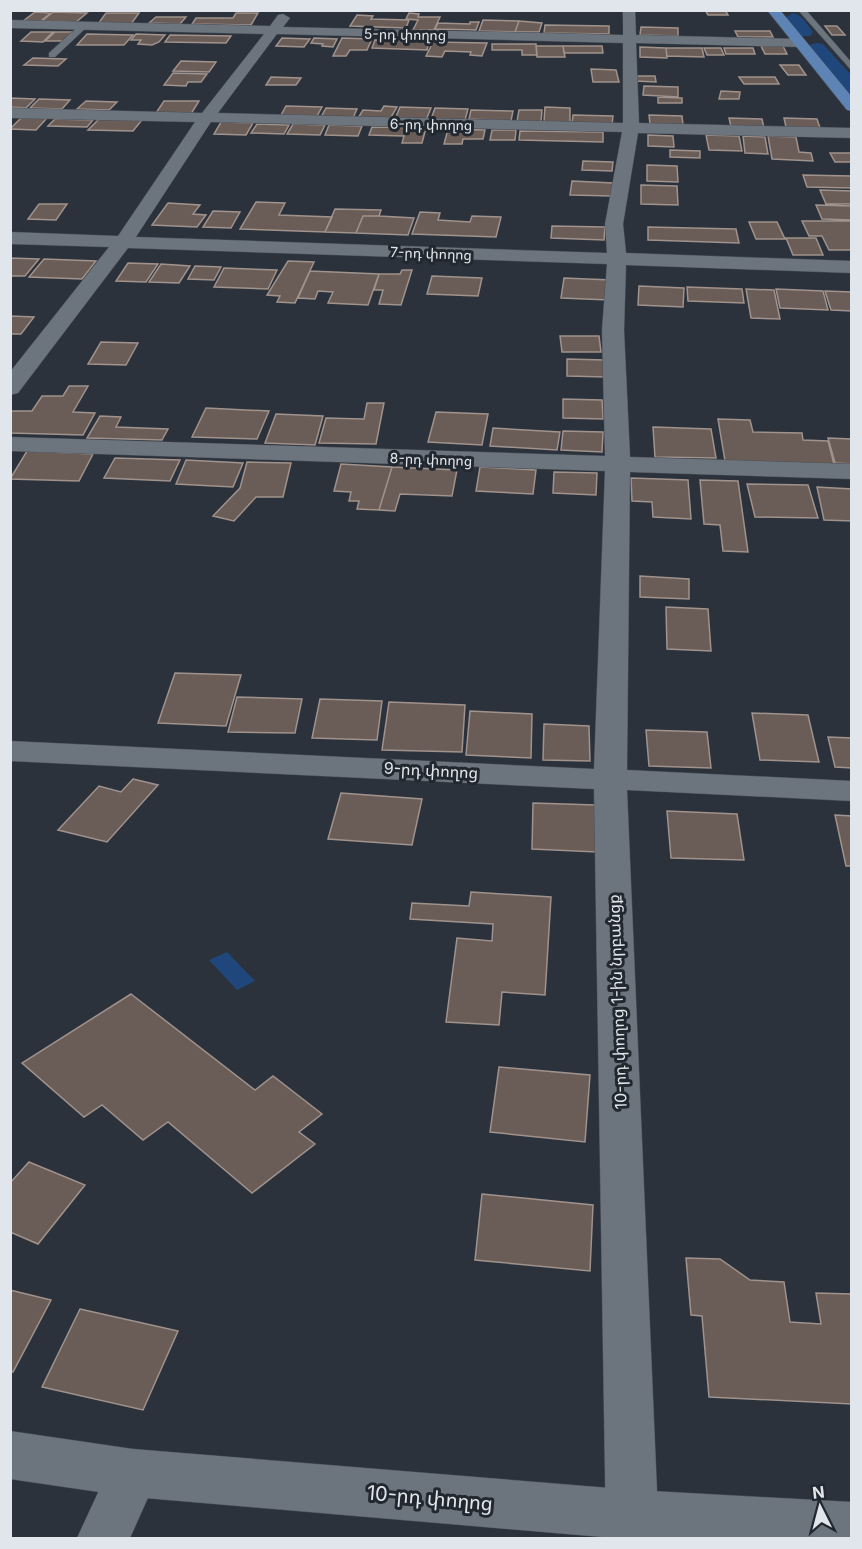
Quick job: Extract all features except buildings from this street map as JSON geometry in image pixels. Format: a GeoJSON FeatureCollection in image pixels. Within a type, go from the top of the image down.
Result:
{"type":"FeatureCollection","features":[{"type":"Feature","properties":{"kind":"main road"},"geometry":{"type":"LineString","coordinates":[[773,10],[804,43],[852,107]]}},
{"type":"Feature","properties":{"kind":"street"},"geometry":{"type":"LineString","coordinates":[[10,388],[123,242],[206,118],[275,31],[288,10]]}},
{"type":"Feature","properties":{"kind":"street","name":"10-րդ փողոց 1-ին նրբանցք"},"geometry":{"type":"LineString","coordinates":[[630,10],[631,129],[614,224],[617,260],[613,330],[618,466],[610,779],[634,1527]]}},
{"type":"Feature","properties":{"kind":"street","name":"5-րդ փողոց"},"geometry":{"type":"LineString","coordinates":[[10,24],[804,43]]}},
{"type":"Feature","properties":{"kind":"street","name":"6-րդ փողոց"},"geometry":{"type":"LineString","coordinates":[[10,113],[852,133]]}},
{"type":"Feature","properties":{"kind":"street","name":"7-րդ փողոց"},"geometry":{"type":"LineString","coordinates":[[10,238],[852,267]]}},
{"type":"Feature","properties":{"kind":"street","name":"8-րդ փողոց"},"geometry":{"type":"LineString","coordinates":[[10,444],[852,472]]}},
{"type":"Feature","properties":{"kind":"street","name":"9-րդ փողոց"},"geometry":{"type":"LineString","coordinates":[[10,751],[852,791]]}},
{"type":"Feature","properties":{"kind":"street","name":"10-րդ փողոց"},"geometry":{"type":"LineString","coordinates":[[10,1455],[133,1473],[634,1527],[852,1528]]}},
{"type":"Feature","properties":{"kind":"street"},"geometry":{"type":"LineString","coordinates":[[103,1539],[133,1473]]}},
{"type":"Feature","properties":{"kind":"lane"},"geometry":{"type":"LineString","coordinates":[[801,10],[852,69]]}},
{"type":"Feature","properties":{"kind":"lane"},"geometry":{"type":"LineString","coordinates":[[52,55],[84,26]]}},
{"type":"Feature","properties":{"kind":"lane"},"geometry":{"type":"LineString","coordinates":[[820,43],[831,44]]}},
{"type":"Feature","properties":{"kind":"water"},"geometry":{"type":"Polygon","coordinates":[[[227,952],[255,981],[237,990],[209,960],[227,952]]]}},
{"type":"Feature","properties":{"kind":"waterway"},"geometry":{"type":"LineString","coordinates":[[793,18],[804,32]]}},
{"type":"Feature","properties":{"kind":"waterway"},"geometry":{"type":"LineString","coordinates":[[817,48],[852,88]]}}]}
